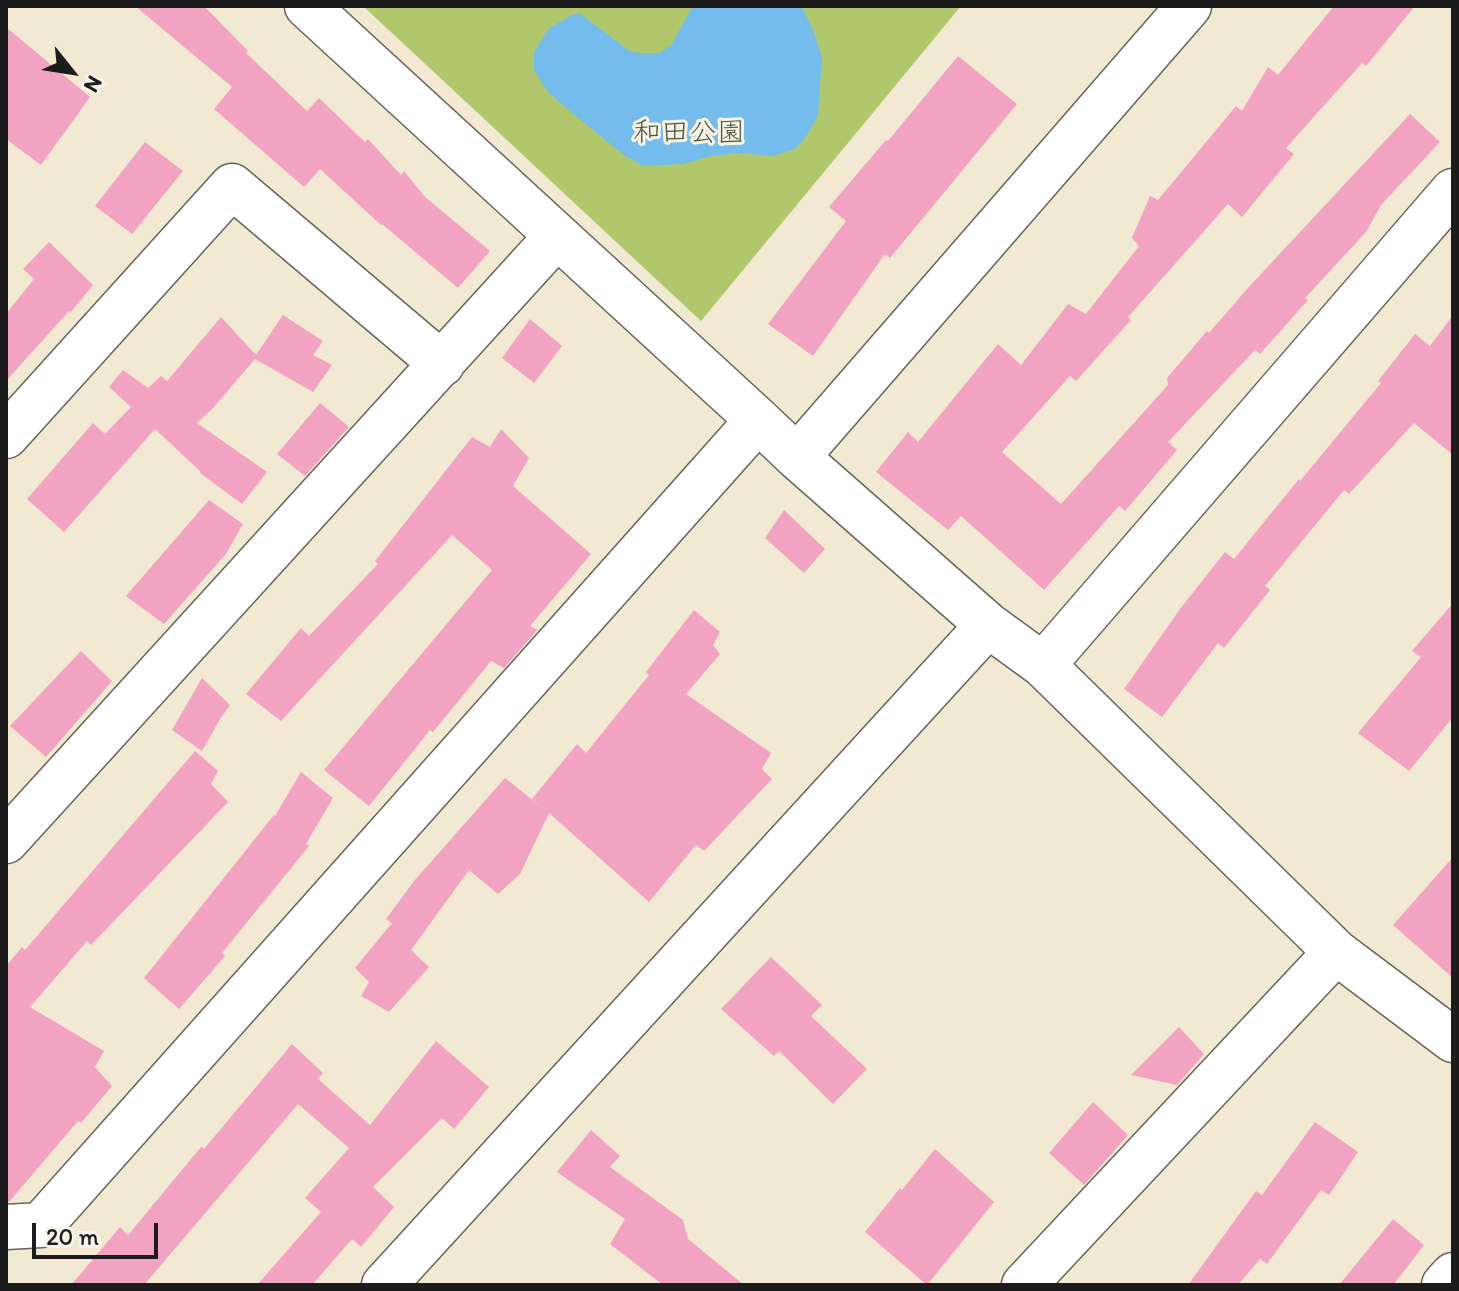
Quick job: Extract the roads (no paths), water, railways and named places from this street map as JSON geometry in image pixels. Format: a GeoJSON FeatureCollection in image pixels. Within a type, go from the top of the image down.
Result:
{"type":"FeatureCollection","features":[{"type":"Feature","properties":{"kind":"street"},"geometry":{"type":"LineString","coordinates":[[307,6],[797,457],[988,625],[1043,665],[1336,952],[1449,1030]]}},
{"type":"Feature","properties":{"kind":"street"},"geometry":{"type":"LineString","coordinates":[[797,457],[1189,6]]}},
{"type":"Feature","properties":{"kind":"street"},"geometry":{"type":"LineString","coordinates":[[6,436],[232,186],[442,364]]}},
{"type":"Feature","properties":{"kind":"street"},"geometry":{"type":"LineString","coordinates":[[1043,665],[1453,191]]}},
{"type":"Feature","properties":{"kind":"street"},"geometry":{"type":"LineString","coordinates":[[6,841],[557,236]]}},
{"type":"Feature","properties":{"kind":"street"},"geometry":{"type":"LineString","coordinates":[[6,1227],[41,1225],[758,420]]}},
{"type":"Feature","properties":{"kind":"street"},"geometry":{"type":"LineString","coordinates":[[384,1285],[988,625]]}},
{"type":"Feature","properties":{"kind":"street"},"geometry":{"type":"LineString","coordinates":[[1024,1285],[1336,952]]}},
{"type":"Feature","properties":{"kind":"street"},"geometry":{"type":"LineString","coordinates":[[1444,1285],[1453,1275]]}},
{"type":"Feature","properties":{"kind":"water"},"geometry":{"type":"Polygon","coordinates":[[[693,6],[801,6],[822,57],[818,116],[795,149],[772,156],[740,153],[711,156],[683,164],[643,166],[624,155],[548,92],[534,70],[534,52],[548,29],[572,15],[579,13],[631,52],[660,53],[671,45],[693,6]]]}},
{"type":"Feature","properties":{"kind":"park label","name":"和田公園"},"geometry":{"type":"Point","coordinates":[689,134]}}]}
